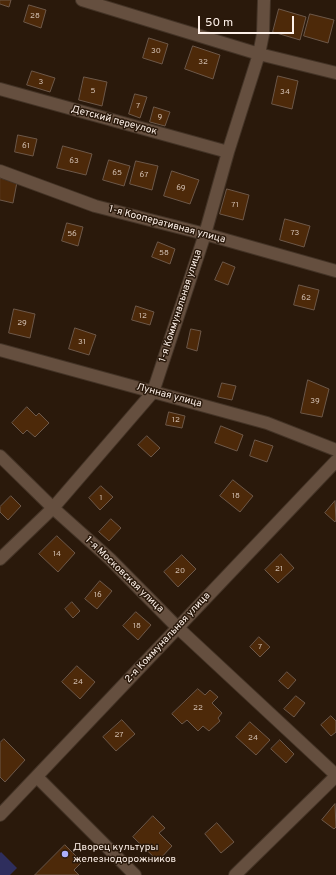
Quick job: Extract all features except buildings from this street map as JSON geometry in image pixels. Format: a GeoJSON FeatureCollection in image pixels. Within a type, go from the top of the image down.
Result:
{"type":"FeatureCollection","features":[{"type":"Feature","properties":{"kind":"street"},"geometry":{"type":"LineString","coordinates":[[82,0],[260,54],[336,73]]}},
{"type":"Feature","properties":{"kind":"street","name":"1-я Коммунальная улица"},"geometry":{"type":"LineString","coordinates":[[0,560],[53,508],[153,392],[205,234],[228,152],[260,54],[263,34],[264,0]]}},
{"type":"Feature","properties":{"kind":"street","name":"Детский переулок"},"geometry":{"type":"LineString","coordinates":[[0,89],[228,152]]}},
{"type":"Feature","properties":{"kind":"street","name":"1-я Кооперативная улица"},"geometry":{"type":"LineString","coordinates":[[0,171],[95,206],[205,234],[336,271]]}},
{"type":"Feature","properties":{"kind":"street","name":"Лунная улица"},"geometry":{"type":"LineString","coordinates":[[0,350],[268,423],[336,450]]}},
{"type":"Feature","properties":{"kind":"street","name":"1-я Московская улица"},"geometry":{"type":"LineString","coordinates":[[0,456],[53,508],[110,559],[177,627],[336,776]]}},
{"type":"Feature","properties":{"kind":"street","name":"2-я Коммунальная улица"},"geometry":{"type":"LineString","coordinates":[[0,815],[5,801],[37,777],[177,627],[336,461]]}},
{"type":"Feature","properties":{"kind":"street"},"geometry":{"type":"LineString","coordinates":[[235,875],[336,776]]}},
{"type":"Feature","properties":{"kind":"street"},"geometry":{"type":"LineString","coordinates":[[37,777],[135,875]]}},
{"type":"Feature","properties":{"kind":"shaded area"},"geometry":{"type":"Polygon","coordinates":[[[1,852],[17,868],[10,875],[0,875],[1,852]]]}},
{"type":"Feature","properties":{"kind":"place","name":"Дворец культуры железнодорожников"},"geometry":{"type":"Point","coordinates":[65,854]}}]}
